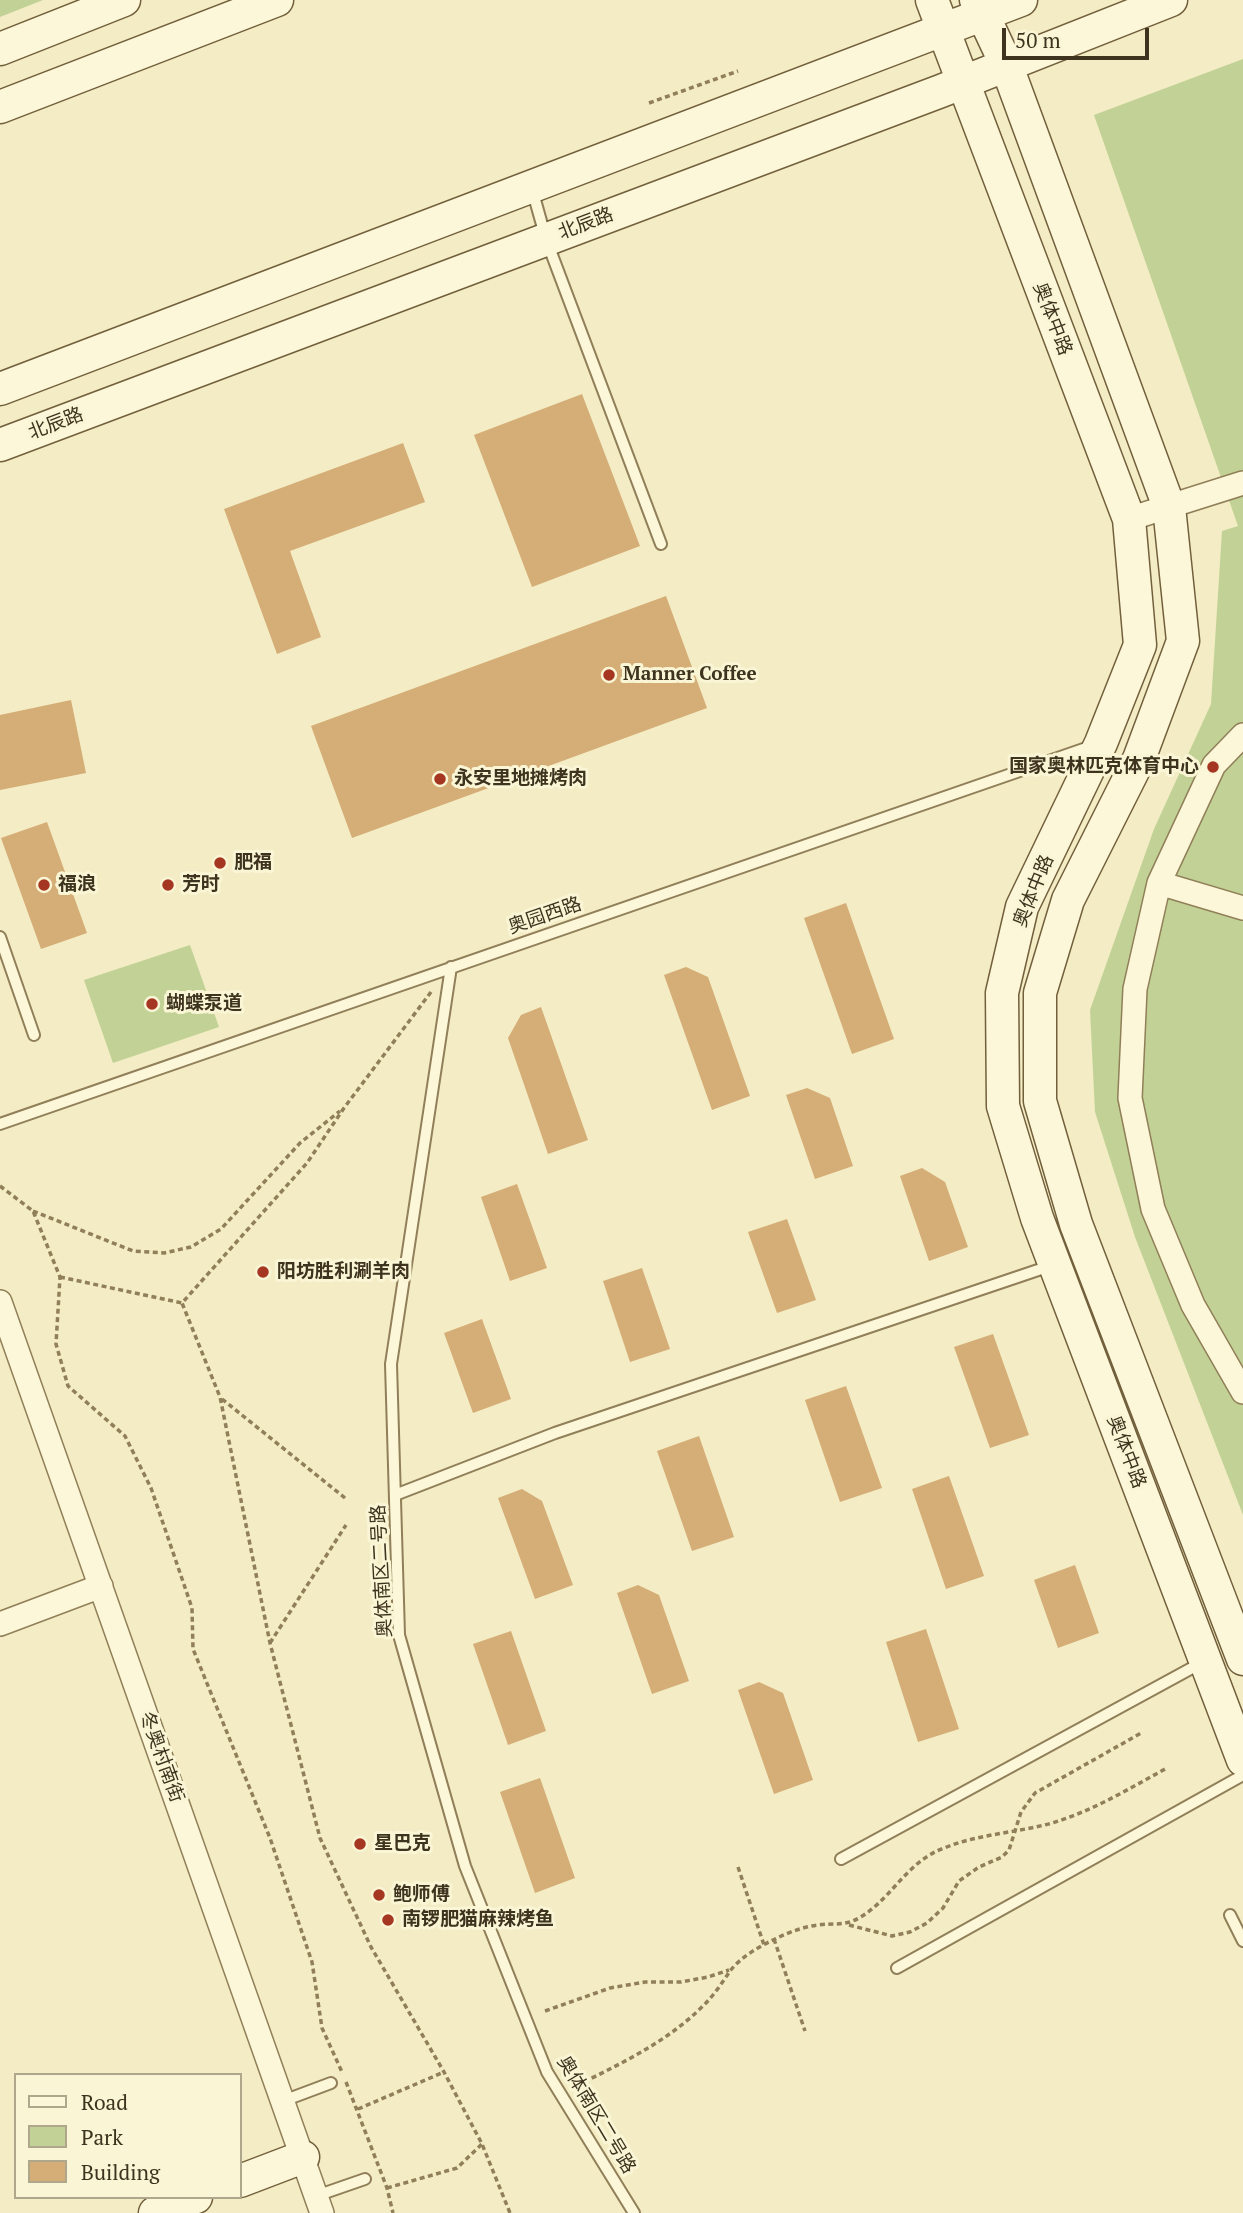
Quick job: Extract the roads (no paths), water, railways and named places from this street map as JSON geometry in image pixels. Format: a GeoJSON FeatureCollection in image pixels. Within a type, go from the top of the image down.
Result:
{"type":"FeatureCollection","features":[{"type":"Feature","properties":{"kind":"main road"},"geometry":{"type":"LineString","coordinates":[[0,49],[124,0]]}},
{"type":"Feature","properties":{"kind":"main road"},"geometry":{"type":"LineString","coordinates":[[0,107],[277,0]]}},
{"type":"Feature","properties":{"kind":"main road","name":"奥体中路"},"geometry":{"type":"LineString","coordinates":[[932,0],[1129,519],[1140,645],[1101,743],[1022,907],[1002,993],[1003,1106],[1037,1218],[1243,1760]]}},
{"type":"Feature","properties":{"kind":"main road"},"geometry":{"type":"LineString","coordinates":[[0,389],[943,30],[979,8],[1021,0]]}},
{"type":"Feature","properties":{"kind":"main road","name":"北辰路"},"geometry":{"type":"LineString","coordinates":[[0,445],[962,83],[1171,0]]}},
{"type":"Feature","properties":{"kind":"main road","name":"奥体中路"},"geometry":{"type":"LineString","coordinates":[[979,8],[1006,64],[1170,507],[1183,641],[1139,759],[1068,900],[1040,993],[1040,1101],[1076,1224],[1243,1659]]}},
{"type":"Feature","properties":{"kind":"main road"},"geometry":{"type":"LineString","coordinates":[[242,2180],[303,2157]]}},
{"type":"Feature","properties":{"kind":"main road"},"geometry":{"type":"LineString","coordinates":[[155,2213],[191,2199]]}},
{"type":"Feature","properties":{"kind":"street"},"geometry":{"type":"LineString","coordinates":[[1129,519],[1243,484]]}},
{"type":"Feature","properties":{"kind":"street"},"geometry":{"type":"LineString","coordinates":[[1243,735],[1214,765],[1159,883],[1135,989],[1130,1098],[1153,1209],[1193,1305],[1243,1392]]}},
{"type":"Feature","properties":{"kind":"street"},"geometry":{"type":"LineString","coordinates":[[1159,883],[1243,908]]}},
{"type":"Feature","properties":{"kind":"street","name":"冬奥村南街"},"geometry":{"type":"LineString","coordinates":[[0,1302],[319,2204]]}},
{"type":"Feature","properties":{"kind":"street"},"geometry":{"type":"LineString","coordinates":[[0,1624],[101,1586]]}},
{"type":"Feature","properties":{"kind":"lane"},"geometry":{"type":"LineString","coordinates":[[531,187],[546,239],[661,544]]}},
{"type":"Feature","properties":{"kind":"lane","name":"奥园西路"},"geometry":{"type":"LineString","coordinates":[[0,1124],[1101,743]]}},
{"type":"Feature","properties":{"kind":"lane"},"geometry":{"type":"LineString","coordinates":[[0,937],[34,1034]]}},
{"type":"Feature","properties":{"kind":"lane","name":"奥体南区二号路"},"geometry":{"type":"LineString","coordinates":[[451,967],[391,1363],[400,1635],[465,1866],[547,2072],[634,2213]]}},
{"type":"Feature","properties":{"kind":"lane"},"geometry":{"type":"LineString","coordinates":[[395,1495],[555,1433],[1055,1265]]}},
{"type":"Feature","properties":{"kind":"lane"},"geometry":{"type":"LineString","coordinates":[[841,1858],[1205,1660]]}},
{"type":"Feature","properties":{"kind":"lane"},"geometry":{"type":"LineString","coordinates":[[897,1968],[1243,1774]]}},
{"type":"Feature","properties":{"kind":"lane"},"geometry":{"type":"LineString","coordinates":[[1230,1915],[1243,1941]]}},
{"type":"Feature","properties":{"kind":"lane"},"geometry":{"type":"LineString","coordinates":[[283,2101],[331,2083]]}},
{"type":"Feature","properties":{"kind":"lane"},"geometry":{"type":"LineString","coordinates":[[319,2204],[365,2179]]}},
{"type":"Feature","properties":{"kind":"place","name":"Manner Coffee"},"geometry":{"type":"Point","coordinates":[609,675]}},
{"type":"Feature","properties":{"kind":"place","name":"国家奥林匹克体育中心"},"geometry":{"type":"Point","coordinates":[1213,767]}},
{"type":"Feature","properties":{"kind":"place","name":"永安里地摊烤肉"},"geometry":{"type":"Point","coordinates":[440,779]}},
{"type":"Feature","properties":{"kind":"place","name":"肥福"},"geometry":{"type":"Point","coordinates":[220,863]}},
{"type":"Feature","properties":{"kind":"place","name":"福浪"},"geometry":{"type":"Point","coordinates":[44,885]}},
{"type":"Feature","properties":{"kind":"place","name":"芳时"},"geometry":{"type":"Point","coordinates":[168,885]}},
{"type":"Feature","properties":{"kind":"place","name":"蝴蝶泵道"},"geometry":{"type":"Point","coordinates":[152,1004]}},
{"type":"Feature","properties":{"kind":"place","name":"阳坊胜利涮羊肉"},"geometry":{"type":"Point","coordinates":[263,1272]}},
{"type":"Feature","properties":{"kind":"place","name":"星巴克"},"geometry":{"type":"Point","coordinates":[360,1844]}},
{"type":"Feature","properties":{"kind":"place","name":"鲍师傅"},"geometry":{"type":"Point","coordinates":[379,1895]}},
{"type":"Feature","properties":{"kind":"place","name":"南锣肥猫麻辣烤鱼"},"geometry":{"type":"Point","coordinates":[388,1920]}}]}
